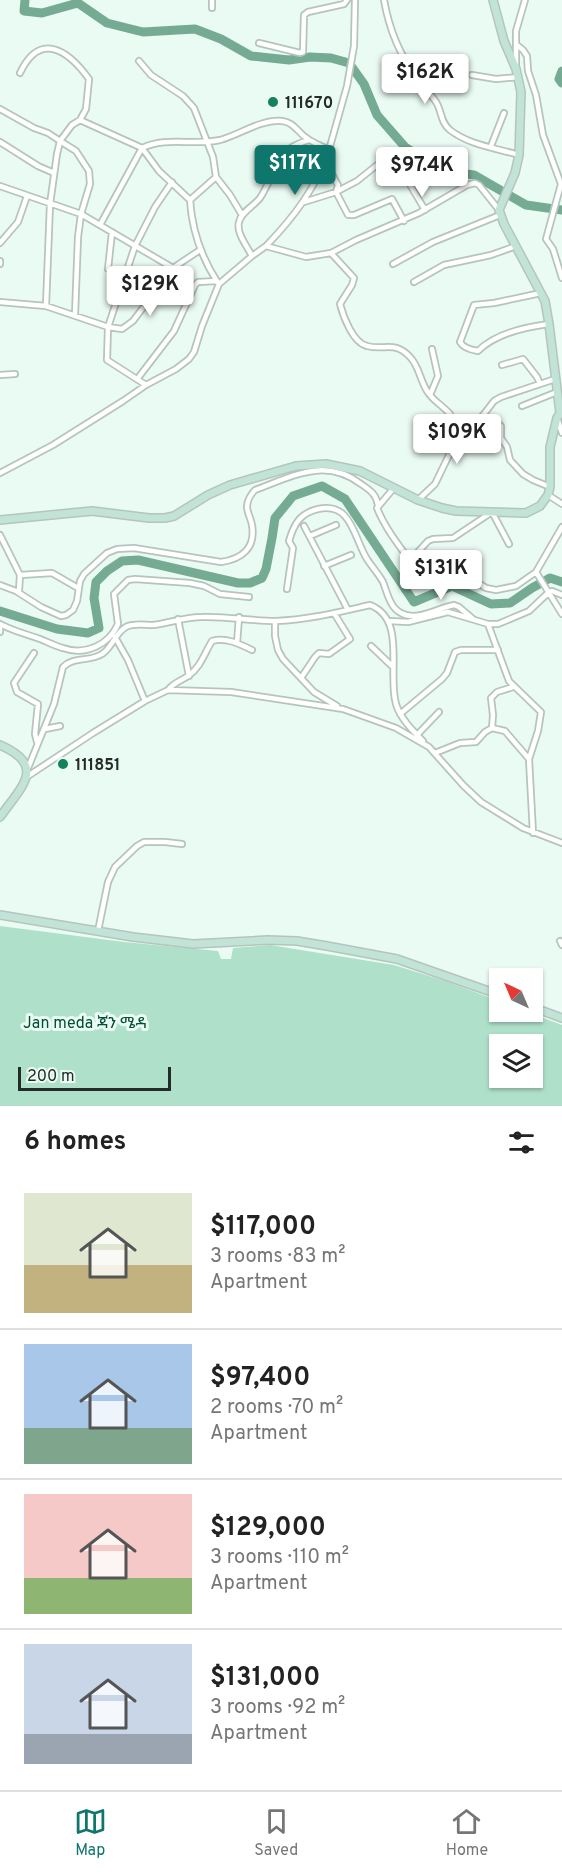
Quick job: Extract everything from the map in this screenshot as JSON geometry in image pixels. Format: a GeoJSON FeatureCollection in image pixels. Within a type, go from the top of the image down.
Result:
{"type":"FeatureCollection","features":[{"type":"Feature","properties":{"kind":"main road"},"geometry":{"type":"LineString","coordinates":[[0,520],[92,511],[165,519],[230,485],[310,464],[326,464],[360,471],[418,500],[456,511],[526,513],[540,506],[548,495],[550,487],[550,447],[560,414],[544,301],[500,212],[517,167],[521,112],[520,85],[516,69],[504,41],[493,0]]}},
{"type":"Feature","properties":{"kind":"main road"},"geometry":{"type":"LineString","coordinates":[[0,745],[20,757],[28,772],[0,817]]}},
{"type":"Feature","properties":{"kind":"main road"},"geometry":{"type":"LineString","coordinates":[[0,915],[193,944],[268,940],[297,941],[397,959],[489,991]]}},
{"type":"Feature","properties":{"kind":"main road"},"geometry":{"type":"LineString","coordinates":[[543,1011],[562,1018]]}},
{"type":"Feature","properties":{"kind":"street"},"geometry":{"type":"LineString","coordinates":[[212,0],[212,8]]}},
{"type":"Feature","properties":{"kind":"street"},"geometry":{"type":"LineString","coordinates":[[259,43],[303,52],[304,15],[308,12],[344,4],[347,0]]}},
{"type":"Feature","properties":{"kind":"street"},"geometry":{"type":"LineString","coordinates":[[0,473],[53,445],[189,359],[194,352],[218,283],[266,246],[291,219],[304,202],[323,166],[347,86],[354,45],[355,0]]}},
{"type":"Feature","properties":{"kind":"street"},"geometry":{"type":"LineString","coordinates":[[384,0],[386,14],[399,51],[417,79],[435,100],[445,126],[472,142],[519,155]]}},
{"type":"Feature","properties":{"kind":"street"},"geometry":{"type":"LineString","coordinates":[[516,69],[516,31],[525,0]]}},
{"type":"Feature","properties":{"kind":"street"},"geometry":{"type":"LineString","coordinates":[[517,45],[527,56],[528,71],[536,95],[546,145],[561,181],[546,239],[553,249],[562,278]]}},
{"type":"Feature","properties":{"kind":"street"},"geometry":{"type":"LineString","coordinates":[[20,73],[25,63],[38,50],[53,48],[60,50],[84,71],[89,79],[86,110],[80,120],[72,125],[60,141],[50,204],[46,306]]}},
{"type":"Feature","properties":{"kind":"street"},"geometry":{"type":"LineString","coordinates":[[140,61],[151,75],[189,102],[213,157],[216,177],[242,215]]}},
{"type":"Feature","properties":{"kind":"street"},"geometry":{"type":"LineString","coordinates":[[472,75],[496,79],[518,77]]}},
{"type":"Feature","properties":{"kind":"street"},"geometry":{"type":"LineString","coordinates":[[0,109],[33,128],[48,133],[76,152],[89,171],[90,184],[81,214],[75,315]]}},
{"type":"Feature","properties":{"kind":"street"},"geometry":{"type":"LineString","coordinates":[[490,146],[504,114]]}},
{"type":"Feature","properties":{"kind":"street"},"geometry":{"type":"LineString","coordinates":[[80,120],[142,148],[159,171],[190,200],[200,250],[218,283]]}},
{"type":"Feature","properties":{"kind":"street"},"geometry":{"type":"LineString","coordinates":[[100,225],[142,148],[153,143],[221,140],[269,122],[279,121],[291,124],[309,140],[329,150]]}},
{"type":"Feature","properties":{"kind":"street"},"geometry":{"type":"LineString","coordinates":[[252,256],[238,229],[239,221],[267,189],[287,151],[309,140]]}},
{"type":"Feature","properties":{"kind":"street"},"geometry":{"type":"LineString","coordinates":[[0,142],[29,161],[54,173]]}},
{"type":"Feature","properties":{"kind":"street"},"geometry":{"type":"LineString","coordinates":[[389,155],[405,174],[425,210]]}},
{"type":"Feature","properties":{"kind":"street"},"geometry":{"type":"LineString","coordinates":[[304,202],[336,192],[357,181],[377,165]]}},
{"type":"Feature","properties":{"kind":"street"},"geometry":{"type":"LineString","coordinates":[[323,166],[330,170],[338,185],[336,192],[348,215],[351,216],[392,199],[404,221]]}},
{"type":"Feature","properties":{"kind":"street"},"geometry":{"type":"LineString","coordinates":[[190,200],[216,177]]}},
{"type":"Feature","properties":{"kind":"street"},"geometry":{"type":"LineString","coordinates":[[146,385],[107,360],[108,327],[135,246],[155,207],[172,182]]}},
{"type":"Feature","properties":{"kind":"street"},"geometry":{"type":"LineString","coordinates":[[266,246],[306,257],[331,253],[356,240],[404,221],[467,185],[475,183],[500,212],[432,242],[393,264]]}},
{"type":"Feature","properties":{"kind":"street"},"geometry":{"type":"LineString","coordinates":[[0,186],[81,214],[173,268]]}},
{"type":"Feature","properties":{"kind":"street"},"geometry":{"type":"LineString","coordinates":[[0,243],[18,222],[27,196]]}},
{"type":"Feature","properties":{"kind":"street"},"geometry":{"type":"LineString","coordinates":[[108,269],[112,232]]}},
{"type":"Feature","properties":{"kind":"street"},"geometry":{"type":"LineString","coordinates":[[414,282],[444,265],[491,255],[516,246]]}},
{"type":"Feature","properties":{"kind":"street"},"geometry":{"type":"LineString","coordinates":[[0,302],[46,306],[108,327],[122,329],[129,326],[173,268],[200,250]]}},
{"type":"Feature","properties":{"kind":"street"},"geometry":{"type":"LineString","coordinates":[[331,253],[354,278],[340,304],[347,324],[362,344],[394,346],[408,354],[430,395],[450,414],[450,453]]}},
{"type":"Feature","properties":{"kind":"street"},"geometry":{"type":"LineString","coordinates":[[138,378],[174,331],[195,285],[198,282],[218,283]]}},
{"type":"Feature","properties":{"kind":"street"},"geometry":{"type":"LineString","coordinates":[[541,293],[474,305],[460,342],[461,345],[478,351],[483,345],[506,334],[528,327],[549,324]]}},
{"type":"Feature","properties":{"kind":"street"},"geometry":{"type":"LineString","coordinates":[[430,395],[438,376],[432,349]]}},
{"type":"Feature","properties":{"kind":"street"},"geometry":{"type":"LineString","coordinates":[[502,365],[519,358],[522,359],[537,376],[540,384]]}},
{"type":"Feature","properties":{"kind":"street"},"geometry":{"type":"LineString","coordinates":[[0,375],[15,374]]}},
{"type":"Feature","properties":{"kind":"street"},"geometry":{"type":"LineString","coordinates":[[418,500],[435,484],[450,453],[494,401],[555,379]]}},
{"type":"Feature","properties":{"kind":"street"},"geometry":{"type":"LineString","coordinates":[[522,406],[557,392]]}},
{"type":"Feature","properties":{"kind":"street"},"geometry":{"type":"LineString","coordinates":[[484,414],[501,426],[501,438],[516,468],[533,480],[550,487]]}},
{"type":"Feature","properties":{"kind":"street"},"geometry":{"type":"LineString","coordinates":[[560,414],[562,433]]}},
{"type":"Feature","properties":{"kind":"street"},"geometry":{"type":"LineString","coordinates":[[0,585],[16,591],[41,607],[61,616],[73,610],[84,574],[107,553],[117,549],[134,548],[221,562],[234,560],[250,547],[254,535],[247,506],[251,494],[255,490],[320,469],[334,470],[353,478],[374,492],[382,519],[424,578],[459,571],[486,588],[496,590],[516,586],[537,574],[562,526]]}},
{"type":"Feature","properties":{"kind":"street"},"geometry":{"type":"LineString","coordinates":[[378,504],[393,489]]}},
{"type":"Feature","properties":{"kind":"street"},"geometry":{"type":"LineString","coordinates":[[548,495],[562,504]]}},
{"type":"Feature","properties":{"kind":"street"},"geometry":{"type":"LineString","coordinates":[[377,498],[385,498]]}},
{"type":"Feature","properties":{"kind":"street"},"geometry":{"type":"LineString","coordinates":[[287,589],[293,548],[289,541],[295,524],[308,511],[333,508],[341,512],[350,522],[367,561],[378,573],[399,613],[416,616],[454,605],[472,619]]}},
{"type":"Feature","properties":{"kind":"street"},"geometry":{"type":"LineString","coordinates":[[417,553],[428,541],[457,536],[492,512],[509,544]]}},
{"type":"Feature","properties":{"kind":"street"},"geometry":{"type":"LineString","coordinates":[[310,536],[336,525]]}},
{"type":"Feature","properties":{"kind":"street"},"geometry":{"type":"LineString","coordinates":[[304,526],[348,610]]}},
{"type":"Feature","properties":{"kind":"street"},"geometry":{"type":"LineString","coordinates":[[0,535],[20,575],[19,591]]}},
{"type":"Feature","properties":{"kind":"street"},"geometry":{"type":"LineString","coordinates":[[324,566],[351,555]]}},
{"type":"Feature","properties":{"kind":"street"},"geometry":{"type":"LineString","coordinates":[[20,575],[52,573],[78,588]]}},
{"type":"Feature","properties":{"kind":"street"},"geometry":{"type":"LineString","coordinates":[[537,574],[562,614]]}},
{"type":"Feature","properties":{"kind":"street"},"geometry":{"type":"LineString","coordinates":[[0,624],[64,649],[78,651],[97,647],[107,640],[117,627],[114,594],[128,580],[190,583],[204,586],[220,594],[249,597]]}},
{"type":"Feature","properties":{"kind":"street"},"geometry":{"type":"LineString","coordinates":[[28,772],[37,742],[45,729],[54,704],[63,667],[67,663],[101,655],[115,637],[130,625],[153,625],[203,616],[275,621],[334,614],[370,605],[390,621],[408,622],[448,612],[488,624],[506,621],[529,611],[552,591],[562,595]]}},
{"type":"Feature","properties":{"kind":"street"},"geometry":{"type":"LineString","coordinates":[[301,678],[320,653],[329,654],[350,639],[334,614]]}},
{"type":"Feature","properties":{"kind":"street"},"geometry":{"type":"LineString","coordinates":[[237,643],[238,617]]}},
{"type":"Feature","properties":{"kind":"street"},"geometry":{"type":"LineString","coordinates":[[178,619],[189,676]]}},
{"type":"Feature","properties":{"kind":"street"},"geometry":{"type":"LineString","coordinates":[[275,621],[275,636],[283,659],[314,692],[342,709]]}},
{"type":"Feature","properties":{"kind":"street"},"geometry":{"type":"LineString","coordinates":[[390,621],[395,702],[400,714],[481,802],[533,833],[562,843]]}},
{"type":"Feature","properties":{"kind":"street"},"geometry":{"type":"LineString","coordinates":[[488,624],[509,681],[541,712],[529,759],[533,833]]}},
{"type":"Feature","properties":{"kind":"street"},"geometry":{"type":"LineString","coordinates":[[115,637],[128,660],[145,701]]}},
{"type":"Feature","properties":{"kind":"street"},"geometry":{"type":"LineString","coordinates":[[28,772],[189,676],[204,660],[212,641],[223,639],[252,650]]}},
{"type":"Feature","properties":{"kind":"street"},"geometry":{"type":"LineString","coordinates":[[371,646],[393,667]]}},
{"type":"Feature","properties":{"kind":"street"},"geometry":{"type":"LineString","coordinates":[[400,714],[442,679],[447,673],[455,652],[498,650]]}},
{"type":"Feature","properties":{"kind":"street"},"geometry":{"type":"LineString","coordinates":[[34,653],[14,683],[17,692],[38,704],[35,734],[37,742]]}},
{"type":"Feature","properties":{"kind":"street"},"geometry":{"type":"LineString","coordinates":[[492,728],[494,715],[491,698],[497,692],[513,687]]}},
{"type":"Feature","properties":{"kind":"street"},"geometry":{"type":"LineString","coordinates":[[168,690],[231,692],[342,709],[396,728],[429,747]]}},
{"type":"Feature","properties":{"kind":"street"},"geometry":{"type":"LineString","coordinates":[[417,735],[439,712]]}},
{"type":"Feature","properties":{"kind":"street"},"geometry":{"type":"LineString","coordinates":[[45,729],[60,726]]}},
{"type":"Feature","properties":{"kind":"street"},"geometry":{"type":"LineString","coordinates":[[435,753],[460,743],[476,742],[492,728],[505,731],[529,759]]}},
{"type":"Feature","properties":{"kind":"street"},"geometry":{"type":"LineString","coordinates":[[98,931],[108,882],[115,867],[144,842],[182,844]]}},
{"type":"Feature","properties":{"kind":"green space","name":"Jan meda ጃን ሜዳ"},"geometry":{"type":"Polygon","coordinates":[[[0,926],[218,951],[221,959],[231,959],[233,948],[270,945],[394,965],[448,982],[489,997],[489,1022],[543,1022],[543,1018],[562,1025],[562,1106],[0,1106],[0,926]]]}},
{"type":"Feature","properties":{"kind":"waterway"},"geometry":{"type":"LineString","coordinates":[[25,0],[24,11],[42,13],[78,3],[107,23],[143,32],[195,29],[221,39],[251,56],[289,60],[310,57],[331,58],[349,63],[364,84],[377,115],[405,147],[443,171],[474,175],[526,205],[562,210]]}},
{"type":"Feature","properties":{"kind":"waterway"},"geometry":{"type":"LineString","coordinates":[[562,71],[559,79],[562,83]]}},
{"type":"Feature","properties":{"kind":"waterway"},"geometry":{"type":"LineString","coordinates":[[0,611],[57,629],[88,633],[99,628],[94,598],[96,582],[122,561],[138,560],[238,583],[250,583],[262,578],[266,569],[275,518],[293,496],[322,486],[345,499],[414,602],[452,586],[491,604],[510,603],[550,578],[562,582]]}},
{"type":"Feature","properties":{"kind":"place","name":"111670"},"geometry":{"type":"Point","coordinates":[273,102]}},
{"type":"Feature","properties":{"kind":"place","name":"111851"},"geometry":{"type":"Point","coordinates":[63,764]}}]}
